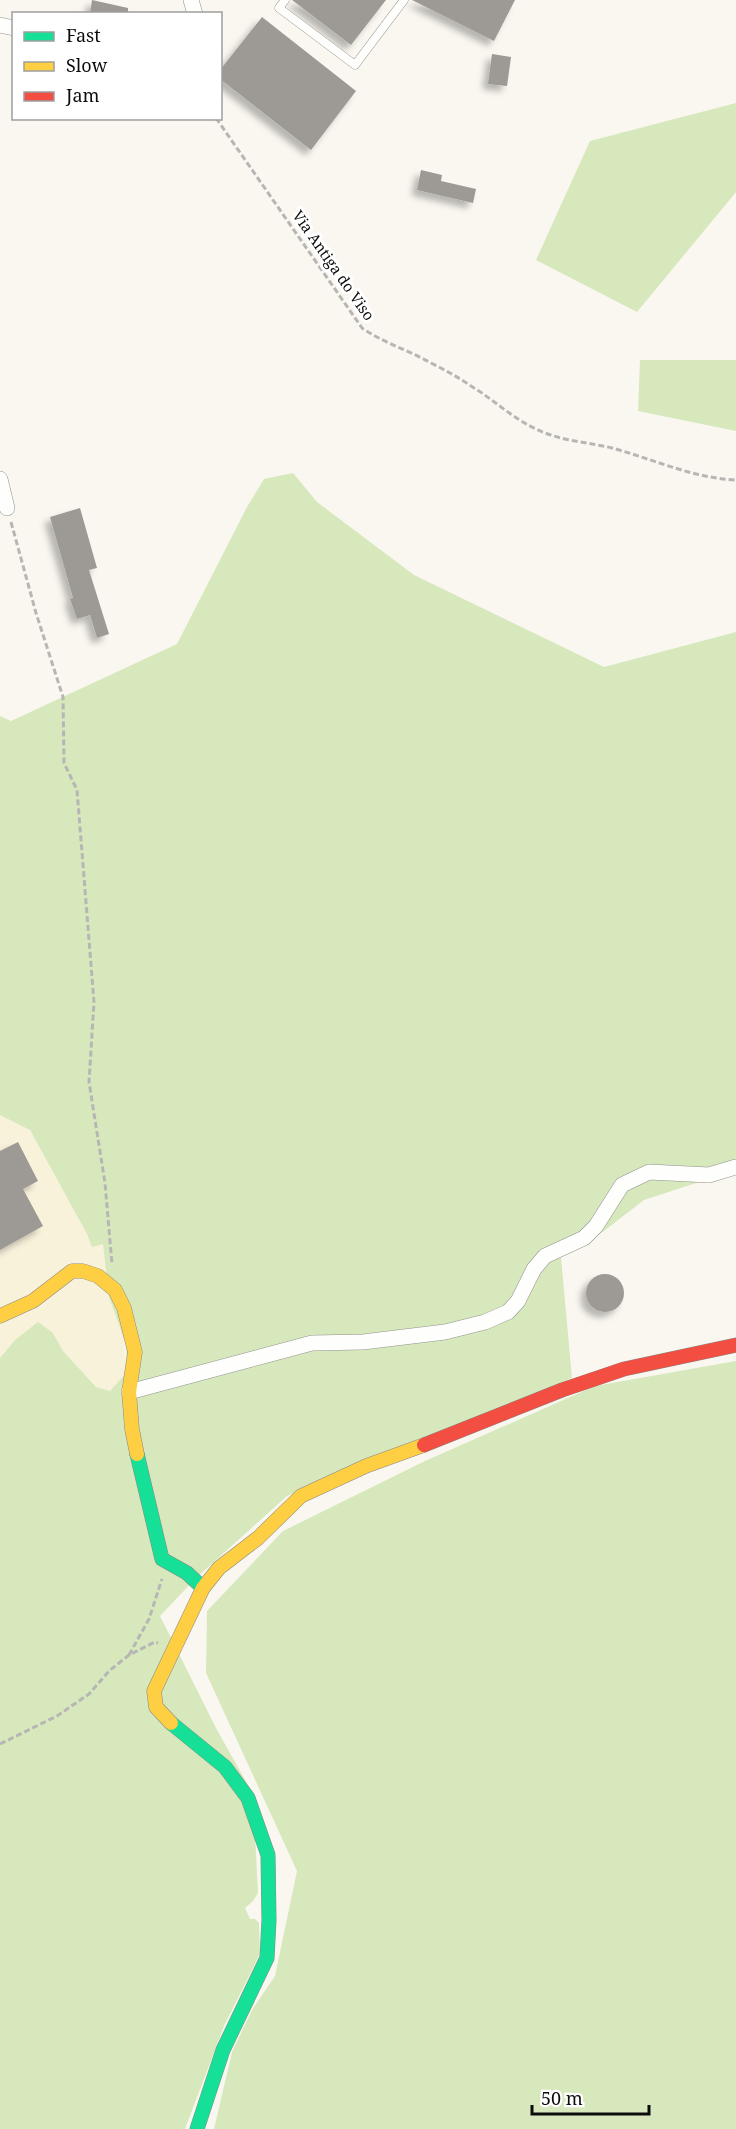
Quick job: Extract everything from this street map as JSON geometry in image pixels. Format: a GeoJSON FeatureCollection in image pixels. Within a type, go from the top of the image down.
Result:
{"type":"FeatureCollection","features":[{"type":"Feature","properties":{"kind":"street"},"geometry":{"type":"LineString","coordinates":[[0,479],[7,508]]}},
{"type":"Feature","properties":{"kind":"street"},"geometry":{"type":"LineString","coordinates":[[129,1392],[312,1343],[363,1342],[445,1332],[485,1322],[508,1312],[518,1301],[534,1269],[545,1256],[584,1238],[596,1226],[622,1185],[649,1172],[710,1175],[736,1167]]}},
{"type":"Feature","properties":{"kind":"street"},"geometry":{"type":"LineString","coordinates":[[0,1316],[33,1301],[72,1271],[83,1271],[98,1276],[115,1290],[124,1308],[135,1352],[129,1392],[132,1429],[162,1559],[187,1573],[204,1588]]}},
{"type":"Feature","properties":{"kind":"street"},"geometry":{"type":"LineString","coordinates":[[197,2129],[223,2050],[267,1958],[270,1920],[268,1855],[248,1798],[225,1767],[167,1720],[156,1707],[154,1690],[204,1588],[219,1568],[258,1538],[301,1496],[366,1466],[562,1390],[624,1369],[736,1345]]}},
{"type":"Feature","properties":{"kind":"lane"},"geometry":{"type":"LineString","coordinates":[[285,0],[279,8],[355,65],[404,0]]}},
{"type":"Feature","properties":{"kind":"path","name":"Via Antiga do Viso"},"geometry":{"type":"LineString","coordinates":[[217,120],[362,328],[378,340],[425,359],[463,381],[536,430],[560,438],[611,448],[677,469],[718,479],[736,480]]}},
{"type":"Feature","properties":{"kind":"path"},"geometry":{"type":"LineString","coordinates":[[7,508],[36,613],[63,697],[64,763],[77,789],[94,1002],[89,1082],[105,1183],[115,1290]]}},
{"type":"Feature","properties":{"kind":"path"},"geometry":{"type":"LineString","coordinates":[[129,1655],[149,1619],[162,1582],[162,1559]]}},
{"type":"Feature","properties":{"kind":"path"},"geometry":{"type":"LineString","coordinates":[[0,1744],[57,1716],[88,1694],[129,1655],[155,1642],[176,1646]]}},
{"type":"Feature","properties":{"kind":"shaded area"},"geometry":{"type":"Polygon","coordinates":[[[0,1115],[30,1130],[92,1246],[103,1243],[109,1297],[121,1318],[127,1372],[110,1391],[96,1387],[63,1351],[53,1333],[15,1340],[0,1358],[0,1115]]]}},
{"type":"Feature","properties":{"kind":"green space"},"geometry":{"type":"Polygon","coordinates":[[[736,103],[736,192],[637,312],[536,260],[590,141],[736,103]]]}},
{"type":"Feature","properties":{"kind":"green space"},"geometry":{"type":"Polygon","coordinates":[[[640,360],[736,360],[736,431],[638,411],[640,360]]]}},
{"type":"Feature","properties":{"kind":"green space"},"geometry":{"type":"Polygon","coordinates":[[[293,473],[317,502],[414,575],[604,667],[736,632],[736,1170],[644,1200],[604,1231],[561,1257],[572,1378],[287,1496],[195,1579],[160,1616],[217,1730],[253,1794],[258,1893],[245,1908],[250,1919],[255,1919],[259,1923],[260,1954],[224,2026],[185,2129],[0,2129],[0,1358],[15,1340],[38,1322],[53,1333],[63,1351],[96,1387],[110,1391],[127,1372],[126,1344],[109,1297],[103,1244],[92,1247],[30,1130],[0,1115],[0,716],[11,721],[177,644],[247,507],[264,479],[293,473]]]}},
{"type":"Feature","properties":{"kind":"green space"},"geometry":{"type":"Polygon","coordinates":[[[736,1361],[736,2129],[214,2129],[232,2052],[252,2010],[275,1976],[297,1871],[206,1673],[207,1611],[283,1531],[425,1461],[595,1386],[736,1361]]]}},
{"type":"Feature","properties":{"kind":"building"},"geometry":{"type":"Polygon","coordinates":[[[92,0],[128,8],[128,12],[90,12],[92,0]]]}},
{"type":"Feature","properties":{"kind":"building"},"geometry":{"type":"Polygon","coordinates":[[[292,0],[386,0],[351,45],[292,0]]]}},
{"type":"Feature","properties":{"kind":"building"},"geometry":{"type":"Polygon","coordinates":[[[412,0],[515,0],[494,41],[412,0]]]}},
{"type":"Feature","properties":{"kind":"building"},"geometry":{"type":"Polygon","coordinates":[[[262,17],[356,91],[311,150],[222,81],[222,67],[262,17]]]}},
{"type":"Feature","properties":{"kind":"building"},"geometry":{"type":"Polygon","coordinates":[[[492,54],[511,57],[507,86],[488,84],[492,54]]]}},
{"type":"Feature","properties":{"kind":"building"},"geometry":{"type":"Polygon","coordinates":[[[421,170],[442,175],[441,181],[476,189],[473,203],[417,190],[421,170]]]}},
{"type":"Feature","properties":{"kind":"building"},"geometry":{"type":"Polygon","coordinates":[[[80,508],[97,568],[89,570],[109,634],[97,638],[90,615],[77,619],[50,517],[80,508]]]}},
{"type":"Feature","properties":{"kind":"building"},"geometry":{"type":"Polygon","coordinates":[[[18,1142],[38,1181],[23,1189],[43,1226],[0,1250],[0,1151],[18,1142]]]}},
{"type":"Feature","properties":{"kind":"building"},"geometry":{"type":"Polygon","coordinates":[[[605,1274],[612,1275],[618,1280],[623,1286],[623,1300],[618,1306],[612,1311],[605,1312],[598,1311],[592,1306],[587,1300],[586,1293],[587,1286],[592,1280],[598,1275],[605,1274]]]}},
{"type":"Feature","properties":{"kind":"traffic: fast"},"geometry":{"type":"LineString","coordinates":[[137,1454],[162,1559],[187,1573],[203,1588]]}},
{"type":"Feature","properties":{"kind":"traffic: fast"},"geometry":{"type":"LineString","coordinates":[[171,1723],[225,1767],[248,1798],[268,1855],[267,1958],[223,2050],[197,2129]]}},
{"type":"Feature","properties":{"kind":"traffic: slow"},"geometry":{"type":"LineString","coordinates":[[0,1316],[33,1301],[72,1271],[83,1271],[98,1276],[115,1290],[124,1308],[135,1352],[129,1392],[137,1454]]}},
{"type":"Feature","properties":{"kind":"traffic: slow"},"geometry":{"type":"LineString","coordinates":[[171,1723],[156,1707],[154,1691],[203,1588],[219,1568],[258,1538],[301,1496],[366,1466],[424,1445]]}},
{"type":"Feature","properties":{"kind":"traffic: jam"},"geometry":{"type":"LineString","coordinates":[[424,1445],[562,1390],[624,1369],[736,1345]]}}]}
